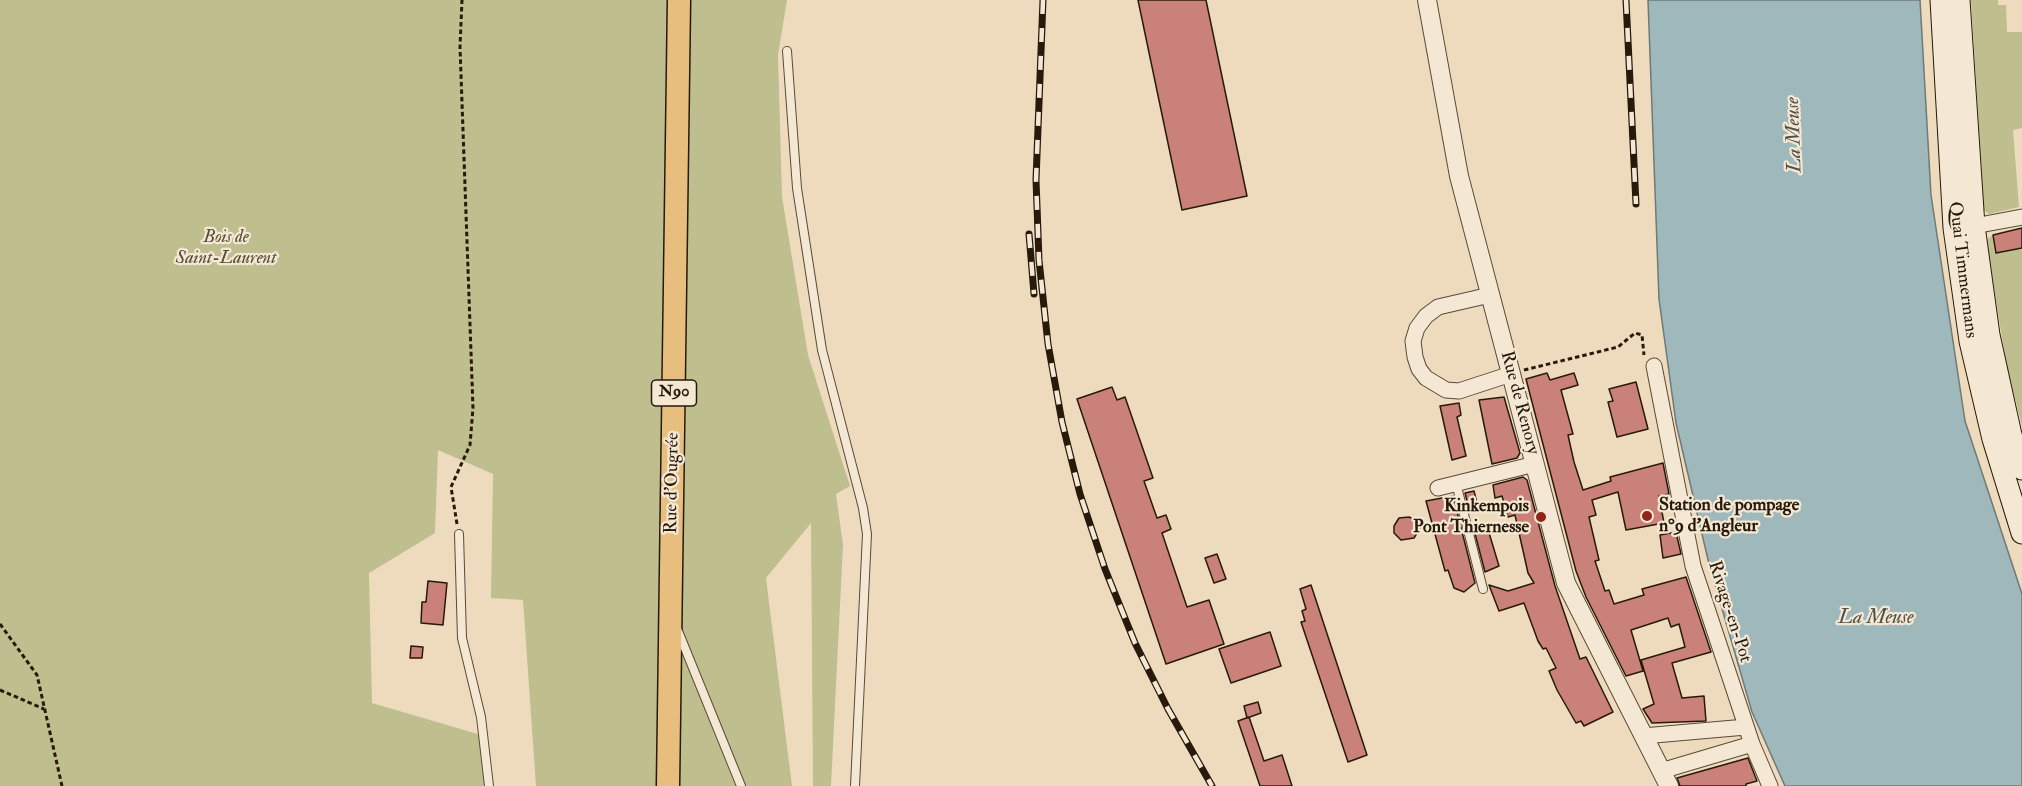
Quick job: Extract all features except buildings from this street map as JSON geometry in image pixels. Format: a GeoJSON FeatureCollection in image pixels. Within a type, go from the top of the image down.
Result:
{"type":"FeatureCollection","features":[{"type":"Feature","properties":{"kind":"main road","name":"Rue d'Ougrée"},"geometry":{"type":"LineString","coordinates":[[668,786],[679,0]]}},
{"type":"Feature","properties":{"kind":"main road","name":"Quai Timmermans"},"geometry":{"type":"LineString","coordinates":[[1941,0],[1954,228],[1970,341],[1993,439],[2022,533]]}},
{"type":"Feature","properties":{"kind":"main road","name":"Quai Timmermans"},"geometry":{"type":"LineString","coordinates":[[1959,0],[1974,226],[1989,335],[2017,434],[2022,469]]}},
{"type":"Feature","properties":{"kind":"street","name":"Rue de Renory"},"geometry":{"type":"LineString","coordinates":[[1427,0],[1453,149],[1566,582],[1665,779]]}},
{"type":"Feature","properties":{"kind":"street"},"geometry":{"type":"LineString","coordinates":[[1974,226],[2022,217]]}},
{"type":"Feature","properties":{"kind":"street"},"geometry":{"type":"LineString","coordinates":[[1490,295],[1438,307],[1425,316],[1417,328],[1413,341],[1414,357],[1426,378],[1446,390],[1459,391],[1511,374]]}},
{"type":"Feature","properties":{"kind":"street","name":"Rivage-en-Pot"},"geometry":{"type":"LineString","coordinates":[[1654,366],[1694,566],[1746,727],[1770,786]]}},
{"type":"Feature","properties":{"kind":"street"},"geometry":{"type":"LineString","coordinates":[[1438,488],[1535,464]]}},
{"type":"Feature","properties":{"kind":"street"},"geometry":{"type":"LineString","coordinates":[[1643,736],[1746,727]]}},
{"type":"Feature","properties":{"kind":"street"},"geometry":{"type":"LineString","coordinates":[[1665,779],[1752,744]]}},
{"type":"Feature","properties":{"kind":"lane"},"geometry":{"type":"LineString","coordinates":[[787,51],[797,188],[822,350],[863,508],[867,534],[855,786]]}},
{"type":"Feature","properties":{"kind":"lane"},"geometry":{"type":"LineString","coordinates":[[1456,483],[1483,589]]}},
{"type":"Feature","properties":{"kind":"lane"},"geometry":{"type":"LineString","coordinates":[[459,534],[462,638],[482,717],[489,786]]}},
{"type":"Feature","properties":{"kind":"lane"},"geometry":{"type":"LineString","coordinates":[[671,612],[741,786]]}},
{"type":"Feature","properties":{"kind":"path"},"geometry":{"type":"LineString","coordinates":[[459,534],[451,487],[470,445],[473,408],[459,47],[462,0]]}},
{"type":"Feature","properties":{"kind":"path"},"geometry":{"type":"LineString","coordinates":[[1511,374],[1618,347],[1635,333],[1642,335],[1644,356],[1654,366]]}},
{"type":"Feature","properties":{"kind":"path"},"geometry":{"type":"LineString","coordinates":[[0,624],[37,675],[62,786]]}},
{"type":"Feature","properties":{"kind":"path"},"geometry":{"type":"LineString","coordinates":[[0,690],[44,709]]}},
{"type":"Feature","properties":{"kind":"green space","name":"Bois de Saint-Laurent"},"geometry":{"type":"Polygon","coordinates":[[[0,0],[787,0],[778,55],[782,197],[808,355],[850,486],[836,494],[843,545],[831,786],[813,786],[811,523],[766,578],[792,786],[536,786],[523,600],[491,598],[493,474],[438,450],[435,533],[369,573],[372,703],[481,735],[486,786],[0,786],[0,0]]]}},
{"type":"Feature","properties":{"kind":"green space"},"geometry":{"type":"Polygon","coordinates":[[[1971,0],[1998,0],[1998,5],[2006,5],[2007,32],[2022,32],[2022,128],[2013,130],[2019,207],[1989,214],[1984,210],[1971,0]]]}},
{"type":"Feature","properties":{"kind":"green space"},"geometry":{"type":"Polygon","coordinates":[[[1993,235],[1996,253],[2021,249],[2022,252],[2022,426],[2007,367],[1994,290],[1987,239],[1993,235]]]}},
{"type":"Feature","properties":{"kind":"water","name":"La Meuse"},"geometry":{"type":"Polygon","coordinates":[[[1648,0],[1920,0],[1931,195],[1965,421],[2022,594],[2022,786],[1785,786],[1752,712],[1709,564],[1676,423],[1659,299],[1648,0]]]}},
{"type":"Feature","properties":{"kind":"railway"},"geometry":{"type":"LineString","coordinates":[[1043,0],[1036,180],[1039,260],[1048,344],[1062,422],[1080,494],[1105,569],[1135,643],[1168,709],[1212,786]]}},
{"type":"Feature","properties":{"kind":"railway"},"geometry":{"type":"LineString","coordinates":[[1626,0],[1636,204]]}},
{"type":"Feature","properties":{"kind":"railway"},"geometry":{"type":"LineString","coordinates":[[1029,234],[1034,294]]}},
{"type":"Feature","properties":{"kind":"place","name":"Station de pompage n°9 d'Angleur"},"geometry":{"type":"Point","coordinates":[1647,516]}},
{"type":"Feature","properties":{"kind":"place","name":"Kinkempois Pont Thiernesse"},"geometry":{"type":"Point","coordinates":[1541,517]}}]}
